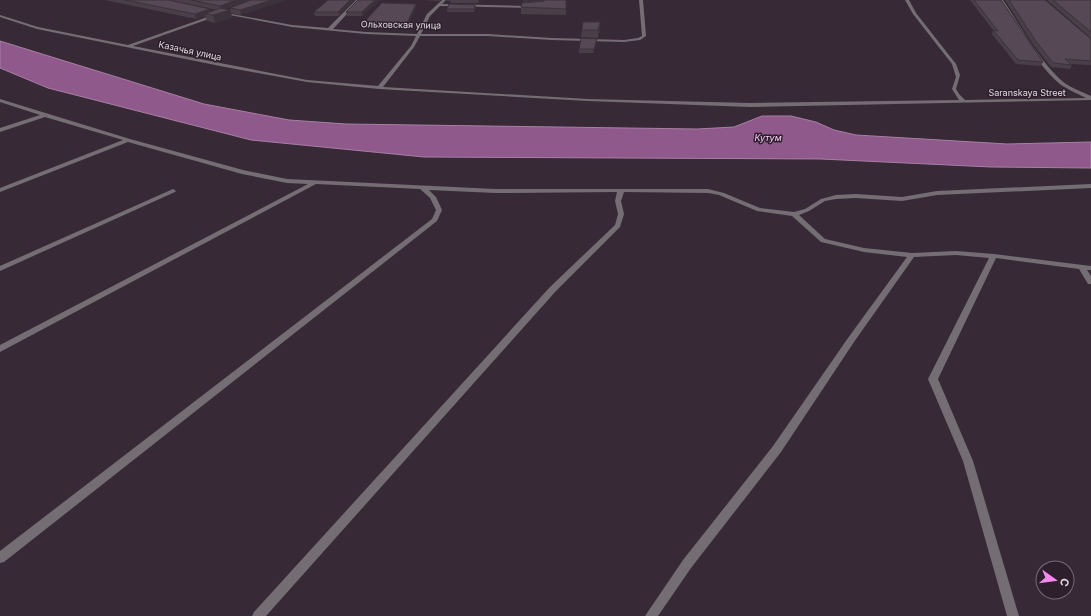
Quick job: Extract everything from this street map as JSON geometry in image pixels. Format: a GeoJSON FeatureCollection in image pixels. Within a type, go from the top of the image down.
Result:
{"type":"FeatureCollection","features":[{"type":"Feature","properties":{"kind":"street"},"geometry":{"type":"LineString","coordinates":[[329,30],[358,0]]}},
{"type":"Feature","properties":{"kind":"street"},"geometry":{"type":"LineString","coordinates":[[379,88],[413,46],[428,15],[444,0]]}},
{"type":"Feature","properties":{"kind":"street"},"geometry":{"type":"LineString","coordinates":[[438,5],[531,7],[543,4],[547,0]]}},
{"type":"Feature","properties":{"kind":"street","name":"Ольховская улица"},"geometry":{"type":"LineString","coordinates":[[214,12],[260,21],[329,30],[419,35],[469,34],[552,39],[624,41],[639,39],[644,36],[641,0]]}},
{"type":"Feature","properties":{"kind":"street"},"geometry":{"type":"LineString","coordinates":[[907,0],[914,13],[954,64],[959,73],[959,79],[954,90],[956,95],[963,101]]}},
{"type":"Feature","properties":{"kind":"street"},"geometry":{"type":"LineString","coordinates":[[1001,0],[1036,52],[1054,74],[1069,88],[1091,98]]}},
{"type":"Feature","properties":{"kind":"street"},"geometry":{"type":"LineString","coordinates":[[128,47],[229,11]]}},
{"type":"Feature","properties":{"kind":"street","name":"Казачья улица"},"geometry":{"type":"LineString","coordinates":[[0,16],[37,28],[225,66],[307,81],[379,88],[588,100],[750,105],[963,101]]}},
{"type":"Feature","properties":{"kind":"street","name":"Saranskaya Street"},"geometry":{"type":"LineString","coordinates":[[963,101],[1091,98]]}},
{"type":"Feature","properties":{"kind":"street"},"geometry":{"type":"LineString","coordinates":[[0,100],[128,140],[250,173],[287,181],[495,191],[708,191],[722,193],[765,211],[794,214],[807,210],[823,200],[836,197],[856,196],[902,199],[937,193],[1017,190],[1050,186],[1091,186]]}},
{"type":"Feature","properties":{"kind":"street"},"geometry":{"type":"LineString","coordinates":[[0,130],[45,115]]}},
{"type":"Feature","properties":{"kind":"street"},"geometry":{"type":"LineString","coordinates":[[0,190],[128,140]]}},
{"type":"Feature","properties":{"kind":"street"},"geometry":{"type":"LineString","coordinates":[[0,349],[316,182]]}},
{"type":"Feature","properties":{"kind":"street"},"geometry":{"type":"LineString","coordinates":[[0,558],[435,220],[439,210],[436,201],[431,193],[421,187]]}},
{"type":"Feature","properties":{"kind":"street"},"geometry":{"type":"LineString","coordinates":[[258,616],[553,290],[618,226],[621,214],[618,201],[621,190]]}},
{"type":"Feature","properties":{"kind":"street"},"geometry":{"type":"LineString","coordinates":[[0,269],[173,191]]}},
{"type":"Feature","properties":{"kind":"street"},"geometry":{"type":"LineString","coordinates":[[794,214],[823,241],[864,250],[912,255],[956,254],[994,256],[1091,268]]}},
{"type":"Feature","properties":{"kind":"street"},"geometry":{"type":"LineString","coordinates":[[651,616],[687,564],[777,449],[851,340],[912,255]]}},
{"type":"Feature","properties":{"kind":"street"},"geometry":{"type":"LineString","coordinates":[[994,256],[933,379],[968,461],[1013,616]]}},
{"type":"Feature","properties":{"kind":"street"},"geometry":{"type":"LineString","coordinates":[[1081,266],[1091,282]]}},
{"type":"Feature","properties":{"kind":"water","name":"Кутум"},"geometry":{"type":"Polygon","coordinates":[[[0,41],[204,104],[289,120],[346,124],[697,129],[734,127],[762,116],[791,116],[816,122],[834,130],[856,135],[1007,144],[1091,142],[1091,168],[991,167],[821,159],[424,157],[251,140],[48,88],[0,68],[0,41]]]}},
{"type":"Feature","properties":{"kind":"building"},"geometry":{"type":"Polygon","coordinates":[[[125,0],[169,0],[210,9],[195,14],[125,0]]]}},
{"type":"Feature","properties":{"kind":"building"},"geometry":{"type":"Polygon","coordinates":[[[191,0],[236,0],[220,6],[191,0]]]}},
{"type":"Feature","properties":{"kind":"building"},"geometry":{"type":"Polygon","coordinates":[[[251,0],[272,0],[240,10],[230,8],[251,0]]]}},
{"type":"Feature","properties":{"kind":"building"},"geometry":{"type":"Polygon","coordinates":[[[328,0],[350,0],[338,12],[314,12],[328,0]]]}},
{"type":"Feature","properties":{"kind":"building"},"geometry":{"type":"Polygon","coordinates":[[[358,0],[375,0],[362,12],[346,12],[358,0]]]}},
{"type":"Feature","properties":{"kind":"building"},"geometry":{"type":"Polygon","coordinates":[[[545,0],[566,0],[566,9],[521,7],[522,3],[545,0]]]}},
{"type":"Feature","properties":{"kind":"building"},"geometry":{"type":"Polygon","coordinates":[[[974,0],[1001,0],[1043,62],[1018,60],[993,30],[998,31],[974,0]]]}},
{"type":"Feature","properties":{"kind":"building"},"geometry":{"type":"Polygon","coordinates":[[[1009,0],[1045,0],[1091,39],[1091,61],[1065,59],[1072,65],[1053,63],[1035,40],[1009,0]]]}},
{"type":"Feature","properties":{"kind":"building"},"geometry":{"type":"Polygon","coordinates":[[[1053,0],[1091,0],[1091,32],[1053,0]]]}},
{"type":"Feature","properties":{"kind":"building"},"geometry":{"type":"Polygon","coordinates":[[[382,3],[416,4],[406,25],[361,25],[382,3]]]}},
{"type":"Feature","properties":{"kind":"building"},"geometry":{"type":"Polygon","coordinates":[[[449,4],[475,5],[474,9],[447,9],[449,4]]]}},
{"type":"Feature","properties":{"kind":"building"},"geometry":{"type":"Polygon","coordinates":[[[220,8],[230,10],[213,15],[205,14],[220,8]]]}},
{"type":"Feature","properties":{"kind":"building"},"geometry":{"type":"Polygon","coordinates":[[[583,22],[600,22],[598,30],[582,30],[583,22]]]}},
{"type":"Feature","properties":{"kind":"building"},"geometry":{"type":"Polygon","coordinates":[[[581,38],[597,39],[594,49],[579,49],[581,38]]]}}]}
